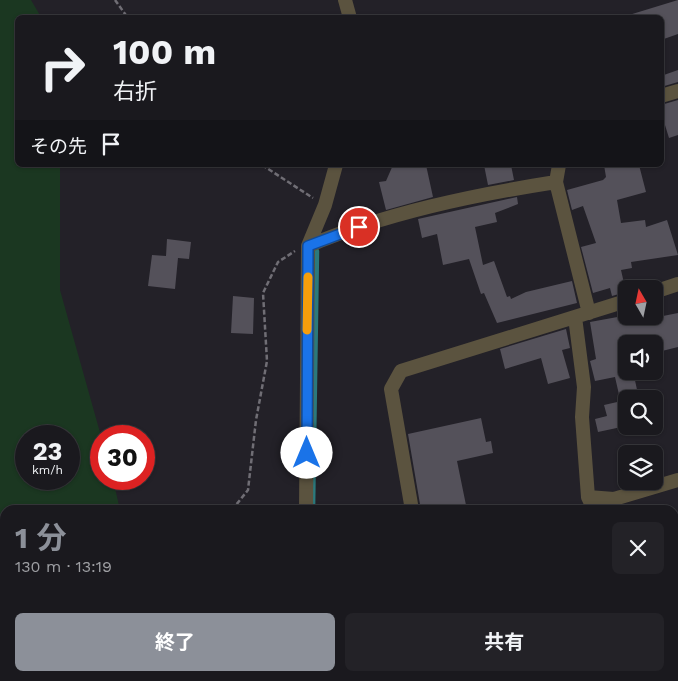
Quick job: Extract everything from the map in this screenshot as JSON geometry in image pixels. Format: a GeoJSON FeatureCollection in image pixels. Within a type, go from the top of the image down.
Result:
{"type":"FeatureCollection","features":[{"type":"Feature","properties":{"kind":"street"},"geometry":{"type":"LineString","coordinates":[[345,0],[349,15]]}},
{"type":"Feature","properties":{"kind":"street"},"geometry":{"type":"LineString","coordinates":[[664,95],[678,91]]}},
{"type":"Feature","properties":{"kind":"street"},"geometry":{"type":"LineString","coordinates":[[306,505],[309,244],[325,205],[335,167]]}},
{"type":"Feature","properties":{"kind":"street"},"geometry":{"type":"LineString","coordinates":[[559,167],[556,182],[582,315],[584,387],[582,417],[591,503],[614,499],[678,480]]}},
{"type":"Feature","properties":{"kind":"street"},"geometry":{"type":"LineString","coordinates":[[309,244],[341,232],[487,192],[556,182]]}},
{"type":"Feature","properties":{"kind":"street"},"geometry":{"type":"LineString","coordinates":[[663,289],[678,284]]}},
{"type":"Feature","properties":{"kind":"street"},"geometry":{"type":"LineString","coordinates":[[411,505],[391,389],[401,370],[618,304]]}},
{"type":"Feature","properties":{"kind":"path"},"geometry":{"type":"LineString","coordinates":[[115,0],[126,15]]}},
{"type":"Feature","properties":{"kind":"path"},"geometry":{"type":"LineString","coordinates":[[265,167],[325,205]]}},
{"type":"Feature","properties":{"kind":"path"},"geometry":{"type":"LineString","coordinates":[[236,505],[248,490],[256,420],[267,361],[264,293],[278,262],[309,244]]}},
{"type":"Feature","properties":{"kind":"green space"},"geometry":{"type":"Polygon","coordinates":[[[0,0],[31,0],[40,15],[15,15],[15,167],[60,167],[60,290],[98,425],[90,425],[90,490],[115,490],[119,505],[0,505],[0,0]]]}},
{"type":"Feature","properties":{"kind":"building"},"geometry":{"type":"Polygon","coordinates":[[[678,0],[678,34],[664,39],[664,15],[629,15],[678,0]]]}},
{"type":"Feature","properties":{"kind":"building"},"geometry":{"type":"Polygon","coordinates":[[[678,70],[678,82],[664,86],[664,75],[678,70]]]}},
{"type":"Feature","properties":{"kind":"building"},"geometry":{"type":"Polygon","coordinates":[[[678,100],[678,135],[669,138],[664,122],[664,104],[678,100]]]}},
{"type":"Feature","properties":{"kind":"building"},"geometry":{"type":"Polygon","coordinates":[[[392,167],[426,167],[433,197],[386,210],[379,182],[386,181],[392,167]]]}},
{"type":"Feature","properties":{"kind":"building"},"geometry":{"type":"Polygon","coordinates":[[[484,167],[511,167],[514,180],[488,185],[484,167]]]}},
{"type":"Feature","properties":{"kind":"building"},"geometry":{"type":"Polygon","coordinates":[[[604,167],[640,167],[646,192],[617,200],[621,223],[645,220],[646,227],[667,220],[678,255],[631,262],[632,268],[621,270],[623,280],[618,280],[618,294],[612,296],[610,288],[593,293],[581,247],[596,243],[583,206],[572,210],[567,190],[603,180],[606,177],[604,167]]]}},
{"type":"Feature","properties":{"kind":"building"},"geometry":{"type":"Polygon","coordinates":[[[517,197],[518,204],[495,213],[497,222],[475,227],[483,265],[494,261],[507,297],[510,296],[511,299],[526,292],[572,281],[577,303],[497,323],[484,293],[481,294],[469,259],[443,265],[437,234],[422,238],[418,219],[517,197]]]}},
{"type":"Feature","properties":{"kind":"building"},"geometry":{"type":"Polygon","coordinates":[[[167,239],[191,242],[189,259],[178,258],[175,289],[148,286],[152,255],[166,256],[167,239]]]}},
{"type":"Feature","properties":{"kind":"building"},"geometry":{"type":"Polygon","coordinates":[[[233,296],[254,298],[253,334],[231,333],[233,296]]]}},
{"type":"Feature","properties":{"kind":"building"},"geometry":{"type":"Polygon","coordinates":[[[678,313],[678,347],[663,351],[663,335],[618,335],[618,380],[635,380],[637,390],[618,390],[615,377],[595,381],[590,361],[596,359],[590,322],[618,317],[618,325],[663,325],[663,316],[678,313]]]}},
{"type":"Feature","properties":{"kind":"building"},"geometry":{"type":"Polygon","coordinates":[[[566,329],[570,348],[562,350],[570,378],[548,384],[541,358],[505,369],[500,349],[566,329]]]}},
{"type":"Feature","properties":{"kind":"building"},"geometry":{"type":"Polygon","coordinates":[[[618,402],[618,428],[598,432],[595,419],[607,416],[604,405],[618,402]]]}},
{"type":"Feature","properties":{"kind":"building"},"geometry":{"type":"Polygon","coordinates":[[[481,418],[486,442],[491,441],[493,453],[457,461],[466,505],[420,505],[408,434],[481,418]]]}},
{"type":"Feature","properties":{"kind":"waterway"},"geometry":{"type":"LineString","coordinates":[[313,505],[317,251]]}},
{"type":"Feature","properties":{"kind":"slow traffic"},"geometry":{"type":"LineString","coordinates":[[307,330],[308,277]]}},
{"type":"Feature","properties":{"kind":"route"},"geometry":{"type":"LineString","coordinates":[[307,453],[308,246],[341,232],[359,227]]}}]}
